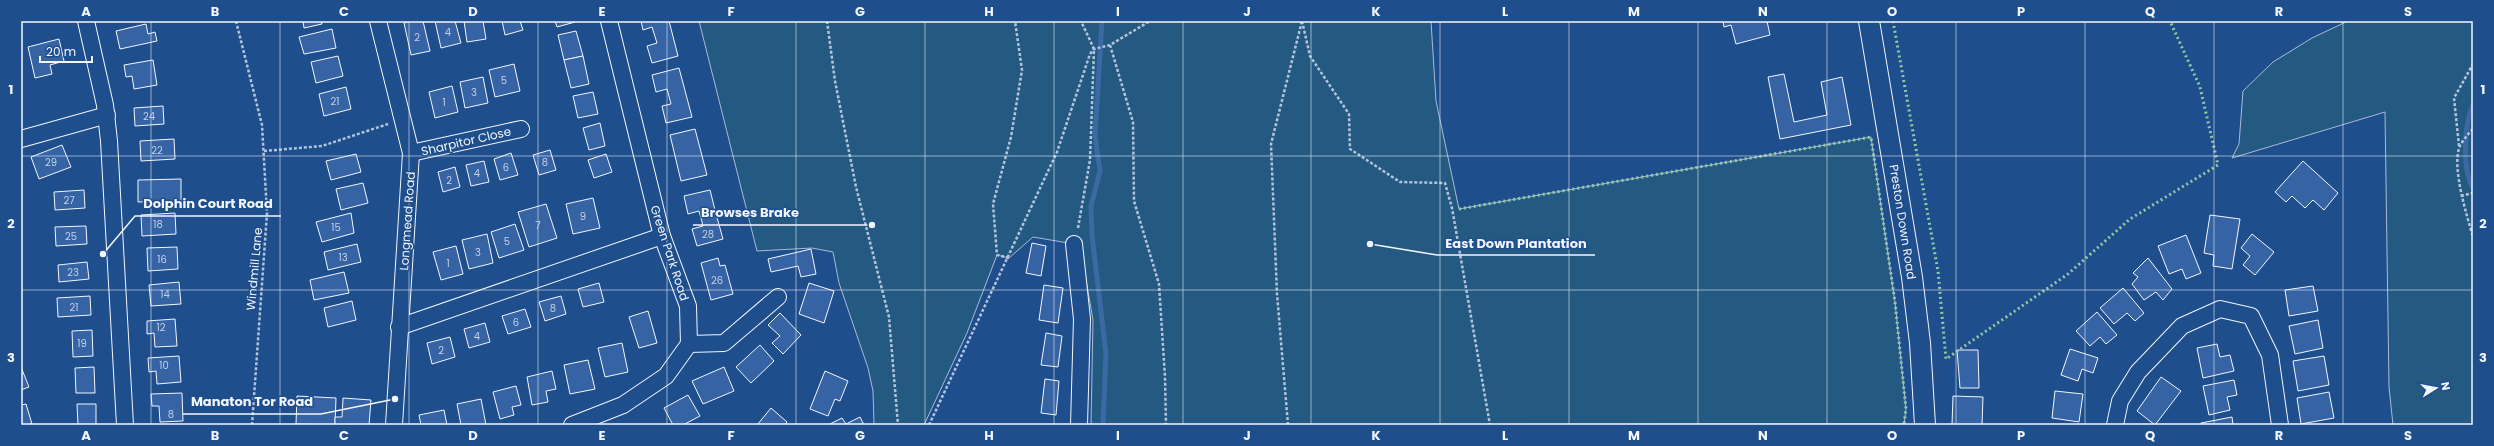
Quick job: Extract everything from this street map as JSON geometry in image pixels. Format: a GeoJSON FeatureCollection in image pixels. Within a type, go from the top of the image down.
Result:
{"type":"FeatureCollection","features":[{"type":"Feature","properties":{"kind":"street"},"geometry":{"type":"LineString","coordinates":[[86,21],[107,115],[125,425]]}},
{"type":"Feature","properties":{"kind":"street","name":"Longmead Road"},"geometry":{"type":"LineString","coordinates":[[378,21],[411,153],[394,425]]}},
{"type":"Feature","properties":{"kind":"street","name":"Green Park Road"},"geometry":{"type":"LineString","coordinates":[[609,21],[662,236],[688,306],[689,344]]}},
{"type":"Feature","properties":{"kind":"street","name":"Preston Down Road"},"geometry":{"type":"LineString","coordinates":[[1869,21],[1912,277],[1920,343],[1925,425]]}},
{"type":"Feature","properties":{"kind":"street"},"geometry":{"type":"LineString","coordinates":[[21,139],[107,115]]}},
{"type":"Feature","properties":{"kind":"street","name":"Sharpitor Close"},"geometry":{"type":"LineString","coordinates":[[411,153],[521,129]]}},
{"type":"Feature","properties":{"kind":"street"},"geometry":{"type":"LineString","coordinates":[[399,327],[662,236]]}},
{"type":"Feature","properties":{"kind":"street"},"geometry":{"type":"LineString","coordinates":[[1074,244],[1082,319],[1079,425]]}},
{"type":"Feature","properties":{"kind":"street"},"geometry":{"type":"LineString","coordinates":[[572,425],[623,405],[666,376],[689,344],[724,343],[778,297]]}},
{"type":"Feature","properties":{"kind":"street"},"geometry":{"type":"LineString","coordinates":[[2115,425],[2120,401],[2138,372],[2182,326],[2220,309],[2251,316],[2270,355],[2280,425]]}},
{"type":"Feature","properties":{"kind":"path","name":"Windmill Lane"},"geometry":{"type":"LineString","coordinates":[[236,21],[262,125],[267,213],[252,425]]}},
{"type":"Feature","properties":{"kind":"path"},"geometry":{"type":"LineString","coordinates":[[827,21],[835,81],[856,186],[889,317],[898,425]]}},
{"type":"Feature","properties":{"kind":"path"},"geometry":{"type":"LineString","coordinates":[[1009,258],[997,255],[993,204],[1011,137],[1022,70],[1015,21]]}},
{"type":"Feature","properties":{"kind":"path"},"geometry":{"type":"LineString","coordinates":[[1074,244],[1090,160],[1094,49],[1081,21]]}},
{"type":"Feature","properties":{"kind":"path"},"geometry":{"type":"LineString","coordinates":[[1094,49],[1110,45],[1150,21]]}},
{"type":"Feature","properties":{"kind":"path"},"geometry":{"type":"LineString","coordinates":[[1288,425],[1277,294],[1271,144],[1302,21]]}},
{"type":"Feature","properties":{"kind":"path"},"geometry":{"type":"LineString","coordinates":[[1302,21],[1310,56],[1349,114],[1350,150],[1400,182],[1445,183],[1452,208],[1490,425]]}},
{"type":"Feature","properties":{"kind":"path"},"geometry":{"type":"LineString","coordinates":[[1110,45],[1133,122],[1134,201],[1159,284],[1166,425]]}},
{"type":"Feature","properties":{"kind":"path"},"geometry":{"type":"LineString","coordinates":[[929,425],[1058,152],[1094,49]]}},
{"type":"Feature","properties":{"kind":"path"},"geometry":{"type":"LineString","coordinates":[[2473,64],[2454,98],[2459,147],[2461,196],[2473,237]]}},
{"type":"Feature","properties":{"kind":"path"},"geometry":{"type":"LineString","coordinates":[[264,152],[322,146],[403,119]]}},
{"type":"Feature","properties":{"kind":"path"},"geometry":{"type":"LineString","coordinates":[[2459,147],[2473,129]]}},
{"type":"Feature","properties":{"kind":"path"},"geometry":{"type":"LineString","coordinates":[[2461,196],[2473,193]]}},
{"type":"Feature","properties":{"kind":"shaded area"},"geometry":{"type":"Polygon","coordinates":[[[699,21],[1431,21],[1436,101],[1459,209],[1871,137],[1895,302],[1906,409],[1904,424],[1091,425],[1093,320],[1080,245],[1033,237],[1009,258],[997,255],[967,333],[924,425],[874,425],[873,391],[868,368],[839,283],[833,252],[812,248],[757,251],[699,21]]]}},
{"type":"Feature","properties":{"kind":"shaded area"},"geometry":{"type":"Polygon","coordinates":[[[2348,21],[2473,21],[2473,425],[2393,425],[2389,387],[2385,112],[2232,158],[2239,144],[2243,91],[2273,62],[2312,38],[2348,21]]]}},
{"type":"Feature","properties":{"kind":"building"},"geometry":{"type":"Polygon","coordinates":[[[303,21],[321,21],[322,24],[304,28],[303,21]]]}},
{"type":"Feature","properties":{"kind":"building"},"geometry":{"type":"Polygon","coordinates":[[[423,21],[430,51],[411,55],[404,23],[423,21]]]}},
{"type":"Feature","properties":{"kind":"building"},"geometry":{"type":"Polygon","coordinates":[[[435,21],[455,21],[461,43],[441,48],[435,21]]]}},
{"type":"Feature","properties":{"kind":"building"},"geometry":{"type":"Polygon","coordinates":[[[464,21],[483,21],[486,39],[467,42],[464,21]]]}},
{"type":"Feature","properties":{"kind":"building"},"geometry":{"type":"Polygon","coordinates":[[[502,21],[520,21],[523,30],[505,35],[502,21]]]}},
{"type":"Feature","properties":{"kind":"building"},"geometry":{"type":"Polygon","coordinates":[[[555,21],[575,21],[575,22],[557,27],[555,21]]]}},
{"type":"Feature","properties":{"kind":"building"},"geometry":{"type":"Polygon","coordinates":[[[641,21],[669,21],[678,56],[652,63],[647,46],[657,43],[652,27],[643,30],[641,21]]]}},
{"type":"Feature","properties":{"kind":"building"},"geometry":{"type":"Polygon","coordinates":[[[1723,21],[1767,21],[1770,35],[1736,44],[1731,25],[1724,27],[1723,21]]]}},
{"type":"Feature","properties":{"kind":"building"},"geometry":{"type":"Polygon","coordinates":[[[146,24],[148,34],[155,32],[157,41],[120,49],[116,31],[146,24]]]}},
{"type":"Feature","properties":{"kind":"building"},"geometry":{"type":"Polygon","coordinates":[[[332,29],[336,48],[304,54],[299,37],[332,29]]]}},
{"type":"Feature","properties":{"kind":"building"},"geometry":{"type":"Polygon","coordinates":[[[576,31],[583,56],[564,60],[558,35],[576,31]]]}},
{"type":"Feature","properties":{"kind":"building"},"geometry":{"type":"Polygon","coordinates":[[[59,39],[64,61],[50,65],[52,74],[35,78],[28,47],[59,39]]]}},
{"type":"Feature","properties":{"kind":"building"},"geometry":{"type":"Polygon","coordinates":[[[338,56],[343,76],[316,83],[311,62],[338,56]]]}},
{"type":"Feature","properties":{"kind":"building"},"geometry":{"type":"Polygon","coordinates":[[[583,56],[589,84],[571,88],[564,60],[583,56]]]}},
{"type":"Feature","properties":{"kind":"building"},"geometry":{"type":"Polygon","coordinates":[[[153,60],[157,85],[134,89],[132,76],[126,77],[124,65],[153,60]]]}},
{"type":"Feature","properties":{"kind":"building"},"geometry":{"type":"Polygon","coordinates":[[[514,64],[520,91],[495,97],[489,70],[514,64]]]}},
{"type":"Feature","properties":{"kind":"building"},"geometry":{"type":"Polygon","coordinates":[[[679,68],[692,117],[666,123],[662,106],[671,104],[667,89],[656,92],[652,75],[679,68]]]}},
{"type":"Feature","properties":{"kind":"building"},"geometry":{"type":"Polygon","coordinates":[[[1784,74],[1794,122],[1827,115],[1821,82],[1842,77],[1851,125],[1780,139],[1768,77],[1784,74]]]}},
{"type":"Feature","properties":{"kind":"building"},"geometry":{"type":"Polygon","coordinates":[[[483,77],[488,103],[465,108],[460,82],[483,77]]]}},
{"type":"Feature","properties":{"kind":"building"},"geometry":{"type":"Polygon","coordinates":[[[452,86],[458,112],[435,118],[429,92],[452,86]]]}},
{"type":"Feature","properties":{"kind":"building"},"geometry":{"type":"Polygon","coordinates":[[[346,87],[351,109],[324,116],[319,94],[346,87]]]}},
{"type":"Feature","properties":{"kind":"building"},"geometry":{"type":"Polygon","coordinates":[[[593,92],[598,114],[578,118],[573,96],[593,92]]]}},
{"type":"Feature","properties":{"kind":"building"},"geometry":{"type":"Polygon","coordinates":[[[163,106],[164,124],[135,126],[134,108],[163,106]]]}},
{"type":"Feature","properties":{"kind":"building"},"geometry":{"type":"Polygon","coordinates":[[[600,123],[605,146],[589,150],[583,128],[600,123]]]}},
{"type":"Feature","properties":{"kind":"building"},"geometry":{"type":"Polygon","coordinates":[[[695,129],[707,175],[681,181],[670,135],[695,129]]]}},
{"type":"Feature","properties":{"kind":"building"},"geometry":{"type":"Polygon","coordinates":[[[174,139],[175,159],[141,161],[140,141],[174,139]]]}},
{"type":"Feature","properties":{"kind":"building"},"geometry":{"type":"Polygon","coordinates":[[[62,145],[71,167],[39,179],[31,157],[62,145]]]}},
{"type":"Feature","properties":{"kind":"building"},"geometry":{"type":"Polygon","coordinates":[[[550,150],[556,170],[539,175],[533,155],[550,150]]]}},
{"type":"Feature","properties":{"kind":"building"},"geometry":{"type":"Polygon","coordinates":[[[511,153],[518,175],[500,180],[494,159],[511,153]]]}},
{"type":"Feature","properties":{"kind":"building"},"geometry":{"type":"Polygon","coordinates":[[[356,154],[361,172],[331,180],[326,161],[356,154]]]}},
{"type":"Feature","properties":{"kind":"building"},"geometry":{"type":"Polygon","coordinates":[[[606,154],[612,172],[594,178],[588,160],[606,154]]]}},
{"type":"Feature","properties":{"kind":"building"},"geometry":{"type":"Polygon","coordinates":[[[484,161],[489,182],[471,186],[466,165],[484,161]]]}},
{"type":"Feature","properties":{"kind":"building"},"geometry":{"type":"Polygon","coordinates":[[[2303,161],[2338,193],[2324,210],[2313,200],[2305,208],[2292,196],[2286,202],[2275,192],[2303,161]]]}},
{"type":"Feature","properties":{"kind":"building"},"geometry":{"type":"Polygon","coordinates":[[[455,167],[460,187],[443,192],[438,172],[455,167]]]}},
{"type":"Feature","properties":{"kind":"building"},"geometry":{"type":"Polygon","coordinates":[[[181,179],[181,201],[138,202],[138,180],[181,179]]]}},
{"type":"Feature","properties":{"kind":"building"},"geometry":{"type":"Polygon","coordinates":[[[363,183],[368,203],[341,210],[336,189],[363,183]]]}},
{"type":"Feature","properties":{"kind":"building"},"geometry":{"type":"Polygon","coordinates":[[[84,190],[85,208],[55,210],[54,192],[84,190]]]}},
{"type":"Feature","properties":{"kind":"building"},"geometry":{"type":"Polygon","coordinates":[[[710,190],[716,214],[701,218],[699,211],[688,214],[684,196],[710,190]]]}},
{"type":"Feature","properties":{"kind":"building"},"geometry":{"type":"Polygon","coordinates":[[[593,198],[600,228],[573,234],[566,204],[593,198]]]}},
{"type":"Feature","properties":{"kind":"building"},"geometry":{"type":"Polygon","coordinates":[[[546,204],[557,238],[529,247],[518,212],[546,204]]]}},
{"type":"Feature","properties":{"kind":"building"},"geometry":{"type":"Polygon","coordinates":[[[175,213],[176,234],[142,236],[141,215],[175,213]]]}},
{"type":"Feature","properties":{"kind":"building"},"geometry":{"type":"Polygon","coordinates":[[[351,213],[354,233],[322,242],[316,222],[351,213]]]}},
{"type":"Feature","properties":{"kind":"building"},"geometry":{"type":"Polygon","coordinates":[[[716,214],[723,239],[697,246],[692,229],[703,226],[701,218],[716,214]]]}},
{"type":"Feature","properties":{"kind":"building"},"geometry":{"type":"Polygon","coordinates":[[[2210,215],[2240,219],[2232,269],[2213,266],[2214,255],[2204,253],[2210,215]]]}},
{"type":"Feature","properties":{"kind":"building"},"geometry":{"type":"Polygon","coordinates":[[[515,224],[524,250],[499,258],[491,232],[515,224]]]}},
{"type":"Feature","properties":{"kind":"building"},"geometry":{"type":"Polygon","coordinates":[[[86,226],[87,244],[56,246],[55,227],[86,226]]]}},
{"type":"Feature","properties":{"kind":"building"},"geometry":{"type":"Polygon","coordinates":[[[487,234],[493,263],[469,269],[462,240],[487,234]]]}},
{"type":"Feature","properties":{"kind":"building"},"geometry":{"type":"Polygon","coordinates":[[[2252,234],[2274,252],[2255,275],[2243,265],[2250,256],[2241,248],[2252,234]]]}},
{"type":"Feature","properties":{"kind":"building"},"geometry":{"type":"Polygon","coordinates":[[[2186,235],[2201,273],[2186,279],[2182,269],[2169,274],[2158,246],[2186,235]]]}},
{"type":"Feature","properties":{"kind":"building"},"geometry":{"type":"Polygon","coordinates":[[[1032,243],[1046,246],[1041,276],[1026,273],[1032,243]]]}},
{"type":"Feature","properties":{"kind":"building"},"geometry":{"type":"Polygon","coordinates":[[[357,244],[361,262],[328,270],[324,252],[357,244]]]}},
{"type":"Feature","properties":{"kind":"building"},"geometry":{"type":"Polygon","coordinates":[[[456,246],[463,274],[441,280],[433,252],[456,246]]]}},
{"type":"Feature","properties":{"kind":"building"},"geometry":{"type":"Polygon","coordinates":[[[177,247],[178,269],[148,271],[147,248],[177,247]]]}},
{"type":"Feature","properties":{"kind":"building"},"geometry":{"type":"Polygon","coordinates":[[[811,249],[816,274],[801,277],[798,266],[771,272],[768,259],[811,249]]]}},
{"type":"Feature","properties":{"kind":"building"},"geometry":{"type":"Polygon","coordinates":[[[718,258],[720,266],[725,265],[733,294],[711,300],[701,263],[718,258]]]}},
{"type":"Feature","properties":{"kind":"building"},"geometry":{"type":"Polygon","coordinates":[[[2148,258],[2172,289],[2163,300],[2156,292],[2144,300],[2132,284],[2138,277],[2133,273],[2148,258]]]}},
{"type":"Feature","properties":{"kind":"building"},"geometry":{"type":"Polygon","coordinates":[[[87,262],[89,279],[59,282],[58,265],[87,262]]]}},
{"type":"Feature","properties":{"kind":"building"},"geometry":{"type":"Polygon","coordinates":[[[344,272],[349,293],[314,300],[310,280],[344,272]]]}},
{"type":"Feature","properties":{"kind":"building"},"geometry":{"type":"Polygon","coordinates":[[[179,282],[181,304],[151,306],[149,285],[179,282]]]}},
{"type":"Feature","properties":{"kind":"building"},"geometry":{"type":"Polygon","coordinates":[[[599,283],[604,302],[583,307],[578,289],[599,283]]]}},
{"type":"Feature","properties":{"kind":"building"},"geometry":{"type":"Polygon","coordinates":[[[809,283],[834,291],[824,323],[799,314],[809,283]]]}},
{"type":"Feature","properties":{"kind":"building"},"geometry":{"type":"Polygon","coordinates":[[[1044,285],[1063,288],[1058,323],[1039,320],[1044,285]]]}},
{"type":"Feature","properties":{"kind":"building"},"geometry":{"type":"Polygon","coordinates":[[[2313,286],[2318,311],[2289,316],[2285,290],[2313,286]]]}},
{"type":"Feature","properties":{"kind":"building"},"geometry":{"type":"Polygon","coordinates":[[[2123,288],[2144,313],[2135,321],[2127,313],[2114,324],[2100,308],[2123,288]]]}},
{"type":"Feature","properties":{"kind":"building"},"geometry":{"type":"Polygon","coordinates":[[[90,296],[91,315],[58,317],[57,298],[90,296]]]}},
{"type":"Feature","properties":{"kind":"building"},"geometry":{"type":"Polygon","coordinates":[[[561,296],[566,314],[545,321],[539,302],[561,296]]]}},
{"type":"Feature","properties":{"kind":"building"},"geometry":{"type":"Polygon","coordinates":[[[352,301],[356,320],[328,327],[324,308],[352,301]]]}},
{"type":"Feature","properties":{"kind":"building"},"geometry":{"type":"Polygon","coordinates":[[[525,309],[531,327],[508,334],[502,316],[525,309]]]}},
{"type":"Feature","properties":{"kind":"building"},"geometry":{"type":"Polygon","coordinates":[[[648,311],[657,343],[639,348],[629,317],[648,311]]]}},
{"type":"Feature","properties":{"kind":"building"},"geometry":{"type":"Polygon","coordinates":[[[2097,312],[2117,335],[2106,344],[2100,337],[2090,346],[2076,331],[2097,312]]]}},
{"type":"Feature","properties":{"kind":"building"},"geometry":{"type":"Polygon","coordinates":[[[780,313],[801,335],[783,354],[772,343],[780,336],[768,325],[780,313]]]}},
{"type":"Feature","properties":{"kind":"building"},"geometry":{"type":"Polygon","coordinates":[[[175,319],[177,346],[155,347],[154,333],[147,334],[147,321],[175,319]]]}},
{"type":"Feature","properties":{"kind":"building"},"geometry":{"type":"Polygon","coordinates":[[[2318,320],[2323,348],[2295,354],[2289,326],[2318,320]]]}},
{"type":"Feature","properties":{"kind":"building"},"geometry":{"type":"Polygon","coordinates":[[[485,323],[490,342],[469,348],[464,329],[485,323]]]}},
{"type":"Feature","properties":{"kind":"building"},"geometry":{"type":"Polygon","coordinates":[[[92,330],[93,356],[73,357],[72,331],[92,330]]]}},
{"type":"Feature","properties":{"kind":"building"},"geometry":{"type":"Polygon","coordinates":[[[1046,333],[1062,336],[1058,367],[1041,365],[1046,333]]]}},
{"type":"Feature","properties":{"kind":"building"},"geometry":{"type":"Polygon","coordinates":[[[450,337],[455,357],[432,364],[427,343],[450,337]]]}},
{"type":"Feature","properties":{"kind":"building"},"geometry":{"type":"Polygon","coordinates":[[[622,343],[628,372],[605,377],[598,348],[622,343]]]}},
{"type":"Feature","properties":{"kind":"building"},"geometry":{"type":"Polygon","coordinates":[[[2217,344],[2220,357],[2230,355],[2234,371],[2203,378],[2197,348],[2217,344]]]}},
{"type":"Feature","properties":{"kind":"building"},"geometry":{"type":"Polygon","coordinates":[[[760,345],[774,361],[751,383],[736,367],[760,345]]]}},
{"type":"Feature","properties":{"kind":"building"},"geometry":{"type":"Polygon","coordinates":[[[2070,349],[2098,358],[2093,373],[2082,369],[2078,381],[2061,375],[2070,349]]]}},
{"type":"Feature","properties":{"kind":"building"},"geometry":{"type":"Polygon","coordinates":[[[1957,350],[1978,350],[1979,388],[1960,388],[1957,350]]]}},
{"type":"Feature","properties":{"kind":"building"},"geometry":{"type":"Polygon","coordinates":[[[179,356],[181,382],[157,384],[156,371],[149,372],[148,358],[179,356]]]}},
{"type":"Feature","properties":{"kind":"building"},"geometry":{"type":"Polygon","coordinates":[[[2324,356],[2329,385],[2298,391],[2293,361],[2324,356]]]}},
{"type":"Feature","properties":{"kind":"building"},"geometry":{"type":"Polygon","coordinates":[[[588,360],[595,389],[570,394],[564,365],[588,360]]]}},
{"type":"Feature","properties":{"kind":"building"},"geometry":{"type":"Polygon","coordinates":[[[21,367],[29,387],[21,390],[21,367]]]}},
{"type":"Feature","properties":{"kind":"building"},"geometry":{"type":"Polygon","coordinates":[[[94,367],[95,393],[76,393],[75,368],[94,367]]]}},
{"type":"Feature","properties":{"kind":"building"},"geometry":{"type":"Polygon","coordinates":[[[724,367],[734,391],[703,404],[692,381],[724,367]]]}},
{"type":"Feature","properties":{"kind":"building"},"geometry":{"type":"Polygon","coordinates":[[[552,371],[556,389],[546,391],[548,402],[532,405],[527,377],[552,371]]]}},
{"type":"Feature","properties":{"kind":"building"},"geometry":{"type":"Polygon","coordinates":[[[825,371],[848,381],[840,401],[835,399],[828,416],[810,409],[825,371]]]}},
{"type":"Feature","properties":{"kind":"building"},"geometry":{"type":"Polygon","coordinates":[[[2161,377],[2181,391],[2155,425],[2137,411],[2161,377]]]}},
{"type":"Feature","properties":{"kind":"building"},"geometry":{"type":"Polygon","coordinates":[[[1045,379],[1059,381],[1056,415],[1041,413],[1045,379]]]}},
{"type":"Feature","properties":{"kind":"building"},"geometry":{"type":"Polygon","coordinates":[[[2234,380],[2237,395],[2227,397],[2230,410],[2209,415],[2203,386],[2234,380]]]}},
{"type":"Feature","properties":{"kind":"building"},"geometry":{"type":"Polygon","coordinates":[[[516,386],[521,405],[512,407],[514,415],[500,419],[493,392],[516,386]]]}},
{"type":"Feature","properties":{"kind":"building"},"geometry":{"type":"Polygon","coordinates":[[[2055,391],[2083,394],[2079,422],[2052,418],[2055,391]]]}},
{"type":"Feature","properties":{"kind":"building"},"geometry":{"type":"Polygon","coordinates":[[[2329,392],[2334,418],[2301,424],[2297,398],[2329,392]]]}},
{"type":"Feature","properties":{"kind":"building"},"geometry":{"type":"Polygon","coordinates":[[[182,393],[183,421],[160,422],[159,406],[152,406],[151,394],[182,393]]]}},
{"type":"Feature","properties":{"kind":"building"},"geometry":{"type":"Polygon","coordinates":[[[688,395],[700,416],[683,425],[673,425],[664,408],[688,395]]]}},
{"type":"Feature","properties":{"kind":"building"},"geometry":{"type":"Polygon","coordinates":[[[297,396],[336,398],[335,425],[296,424],[297,396]]]}},
{"type":"Feature","properties":{"kind":"building"},"geometry":{"type":"Polygon","coordinates":[[[1953,396],[1983,397],[1982,425],[1952,425],[1953,396]]]}},
{"type":"Feature","properties":{"kind":"building"},"geometry":{"type":"Polygon","coordinates":[[[343,398],[371,400],[369,425],[335,425],[335,417],[342,417],[343,398]]]}},
{"type":"Feature","properties":{"kind":"building"},"geometry":{"type":"Polygon","coordinates":[[[481,399],[486,425],[461,425],[457,404],[481,399]]]}},
{"type":"Feature","properties":{"kind":"building"},"geometry":{"type":"Polygon","coordinates":[[[26,404],[32,424],[21,425],[21,405],[26,404]]]}},
{"type":"Feature","properties":{"kind":"building"},"geometry":{"type":"Polygon","coordinates":[[[77,404],[96,404],[96,425],[78,425],[77,404]]]}},
{"type":"Feature","properties":{"kind":"building"},"geometry":{"type":"Polygon","coordinates":[[[771,408],[787,422],[785,425],[757,425],[771,408]]]}},
{"type":"Feature","properties":{"kind":"building"},"geometry":{"type":"Polygon","coordinates":[[[444,410],[447,425],[421,425],[419,415],[444,410]]]}},
{"type":"Feature","properties":{"kind":"building"},"geometry":{"type":"Polygon","coordinates":[[[860,417],[864,425],[828,425],[842,418],[846,424],[860,417]]]}},
{"type":"Feature","properties":{"kind":"building"},"geometry":{"type":"Polygon","coordinates":[[[2232,417],[2233,425],[2201,425],[2201,423],[2232,417]]]}},
{"type":"Feature","properties":{"kind":"waterway"},"geometry":{"type":"LineString","coordinates":[[1102,21],[1095,136],[1100,171],[1091,206],[1092,235],[1106,354],[1103,425]]}},
{"type":"Feature","properties":{"kind":"waterway"},"geometry":{"type":"LineString","coordinates":[[2473,105],[2466,135],[2467,170],[2469,180],[2473,188]]}},
{"type":"Feature","properties":{"kind":"hedge"},"geometry":{"type":"LineString","coordinates":[[1893,21],[1938,271],[1946,359],[2068,274],[2130,219],[2218,165],[2200,87],[2170,21]]}},
{"type":"Feature","properties":{"kind":"hedge"},"geometry":{"type":"LineString","coordinates":[[1459,209],[1871,137],[1895,302],[1906,409],[1904,424],[1901,425]]}},
{"type":"Feature","properties":{"kind":"place","name":"Browses Brake"},"geometry":{"type":"Point","coordinates":[872,225]}},
{"type":"Feature","properties":{"kind":"place","name":"East Down Plantation"},"geometry":{"type":"Point","coordinates":[1370,244]}},
{"type":"Feature","properties":{"kind":"place","name":"Dolphin Court Road"},"geometry":{"type":"Point","coordinates":[103,254]}},
{"type":"Feature","properties":{"kind":"place","name":"Manaton Tor Road"},"geometry":{"type":"Point","coordinates":[395,399]}}]}
